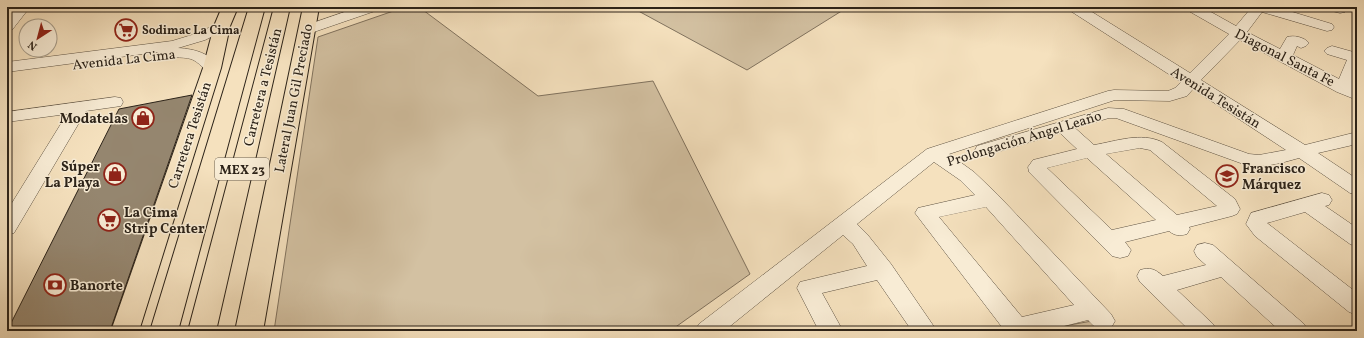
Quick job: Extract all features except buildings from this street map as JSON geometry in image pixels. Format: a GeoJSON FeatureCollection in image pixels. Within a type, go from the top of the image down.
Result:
{"type":"FeatureCollection","features":[{"type":"Feature","properties":{"kind":"main road","name":"Carretera a Tesistán"},"geometry":{"type":"LineString","coordinates":[[202,331],[282,7]]}},
{"type":"Feature","properties":{"kind":"main road","name":"Lateral Juan Gil Preciado"},"geometry":{"type":"LineString","coordinates":[[249,331],[311,7]]}},
{"type":"Feature","properties":{"kind":"main road","name":"Carretera a Tesistán"},"geometry":{"type":"LineString","coordinates":[[164,331],[255,12]]}},
{"type":"Feature","properties":{"kind":"main road"},"geometry":{"type":"LineString","coordinates":[[212,68],[222,60],[255,12]]}},
{"type":"Feature","properties":{"kind":"main road","name":"Carretera Tesistán"},"geometry":{"type":"LineString","coordinates":[[125,331],[212,68],[226,16]]}},
{"type":"Feature","properties":{"kind":"main road"},"geometry":{"type":"LineString","coordinates":[[253,125],[270,127],[278,133],[259,241],[263,259]]}},
{"type":"Feature","properties":{"kind":"street"},"geometry":{"type":"LineString","coordinates":[[7,27],[23,7]]}},
{"type":"Feature","properties":{"kind":"street"},"geometry":{"type":"LineString","coordinates":[[306,30],[373,7]]}},
{"type":"Feature","properties":{"kind":"street","name":"Avenida Tesistán"},"geometry":{"type":"LineString","coordinates":[[1074,7],[1194,78],[1310,150],[1357,174]]}},
{"type":"Feature","properties":{"kind":"street","name":"Avenida Tesistán"},"geometry":{"type":"LineString","coordinates":[[1088,7],[1194,78]]}},
{"type":"Feature","properties":{"kind":"street","name":"Diagonal Santa Fe"},"geometry":{"type":"LineString","coordinates":[[1192,7],[1238,33],[1350,91]]}},
{"type":"Feature","properties":{"kind":"street"},"geometry":{"type":"LineString","coordinates":[[1260,7],[1327,27]]}},
{"type":"Feature","properties":{"kind":"street","name":"Prolongación Ángel Leaño"},"geometry":{"type":"LineString","coordinates":[[707,331],[730,323],[845,224],[907,175],[941,157],[1091,101],[1114,95],[1170,96],[1181,92],[1238,33],[1260,7]]}},
{"type":"Feature","properties":{"kind":"street","name":"Avenida La Cima"},"geometry":{"type":"LineString","coordinates":[[7,73],[135,53],[186,42],[214,32],[226,16]]}},
{"type":"Feature","properties":{"kind":"street"},"geometry":{"type":"LineString","coordinates":[[1284,57],[1292,40],[1301,43]]}},
{"type":"Feature","properties":{"kind":"street"},"geometry":{"type":"LineString","coordinates":[[1332,51],[1357,58],[1350,91]]}},
{"type":"Feature","properties":{"kind":"street","name":"Avenida La Cima"},"geometry":{"type":"LineString","coordinates":[[7,67],[135,53],[192,54],[203,58],[212,68]]}},
{"type":"Feature","properties":{"kind":"street"},"geometry":{"type":"LineString","coordinates":[[1091,101],[1108,114]]}},
{"type":"Feature","properties":{"kind":"street"},"geometry":{"type":"LineString","coordinates":[[7,117],[115,102]]}},
{"type":"Feature","properties":{"kind":"street"},"geometry":{"type":"LineString","coordinates":[[7,228],[79,108]]}},
{"type":"Feature","properties":{"kind":"street","name":"Prolongación Ángel Leaño"},"geometry":{"type":"LineString","coordinates":[[941,157],[1108,114],[1118,113],[1246,158],[1259,161],[1357,138]]}},
{"type":"Feature","properties":{"kind":"street"},"geometry":{"type":"LineString","coordinates":[[1062,126],[1178,228]]}},
{"type":"Feature","properties":{"kind":"street"},"geometry":{"type":"LineString","coordinates":[[1140,142],[1148,142],[1156,146],[1228,204],[1230,209],[1178,228],[1114,244],[1039,172],[1037,167],[1040,164],[1091,151],[1140,142]]}},
{"type":"Feature","properties":{"kind":"street","name":"Avenida Tesistán"},"geometry":{"type":"LineString","coordinates":[[1310,150],[1357,188]]}},
{"type":"Feature","properties":{"kind":"street"},"geometry":{"type":"LineString","coordinates":[[941,157],[967,176],[990,199],[1098,316],[1018,330],[925,213],[990,199]]}},
{"type":"Feature","properties":{"kind":"street"},"geometry":{"type":"LineString","coordinates":[[1357,239],[1316,202],[1258,218],[1256,224],[1262,231],[1357,306]]}},
{"type":"Feature","properties":{"kind":"street"},"geometry":{"type":"LineString","coordinates":[[845,224],[860,239],[925,331]]}},
{"type":"Feature","properties":{"kind":"street"},"geometry":{"type":"LineString","coordinates":[[1205,251],[1296,331]]}},
{"type":"Feature","properties":{"kind":"street"},"geometry":{"type":"LineString","coordinates":[[1205,331],[1153,281],[1225,268]]}},
{"type":"Feature","properties":{"kind":"street"},"geometry":{"type":"LineString","coordinates":[[831,331],[808,288],[883,270]]}},
{"type":"Feature","properties":{"kind":"shaded area"},"geometry":{"type":"Polygon","coordinates":[[[405,7],[419,7],[538,96],[653,81],[750,274],[670,331],[274,331],[318,37],[405,7]]]}},
{"type":"Feature","properties":{"kind":"shaded area"},"geometry":{"type":"Polygon","coordinates":[[[631,7],[848,7],[747,70],[631,7]]]}},
{"type":"Feature","properties":{"kind":"shaded area"},"geometry":{"type":"Polygon","coordinates":[[[1092,321],[1101,331],[1036,331],[1092,321]]]}},
{"type":"Feature","properties":{"kind":"place","name":"Sodimac La Cima"},"geometry":{"type":"Point","coordinates":[126,30]}},
{"type":"Feature","properties":{"kind":"place","name":"Modatelas"},"geometry":{"type":"Point","coordinates":[143,118]}},
{"type":"Feature","properties":{"kind":"place","name":"Súper La Playa"},"geometry":{"type":"Point","coordinates":[115,174]}},
{"type":"Feature","properties":{"kind":"place","name":"Francisco Márquez"},"geometry":{"type":"Point","coordinates":[1227,176]}},
{"type":"Feature","properties":{"kind":"place","name":"La Cima Strip Center"},"geometry":{"type":"Point","coordinates":[109,220]}},
{"type":"Feature","properties":{"kind":"place","name":"Banorte"},"geometry":{"type":"Point","coordinates":[55,285]}}]}
